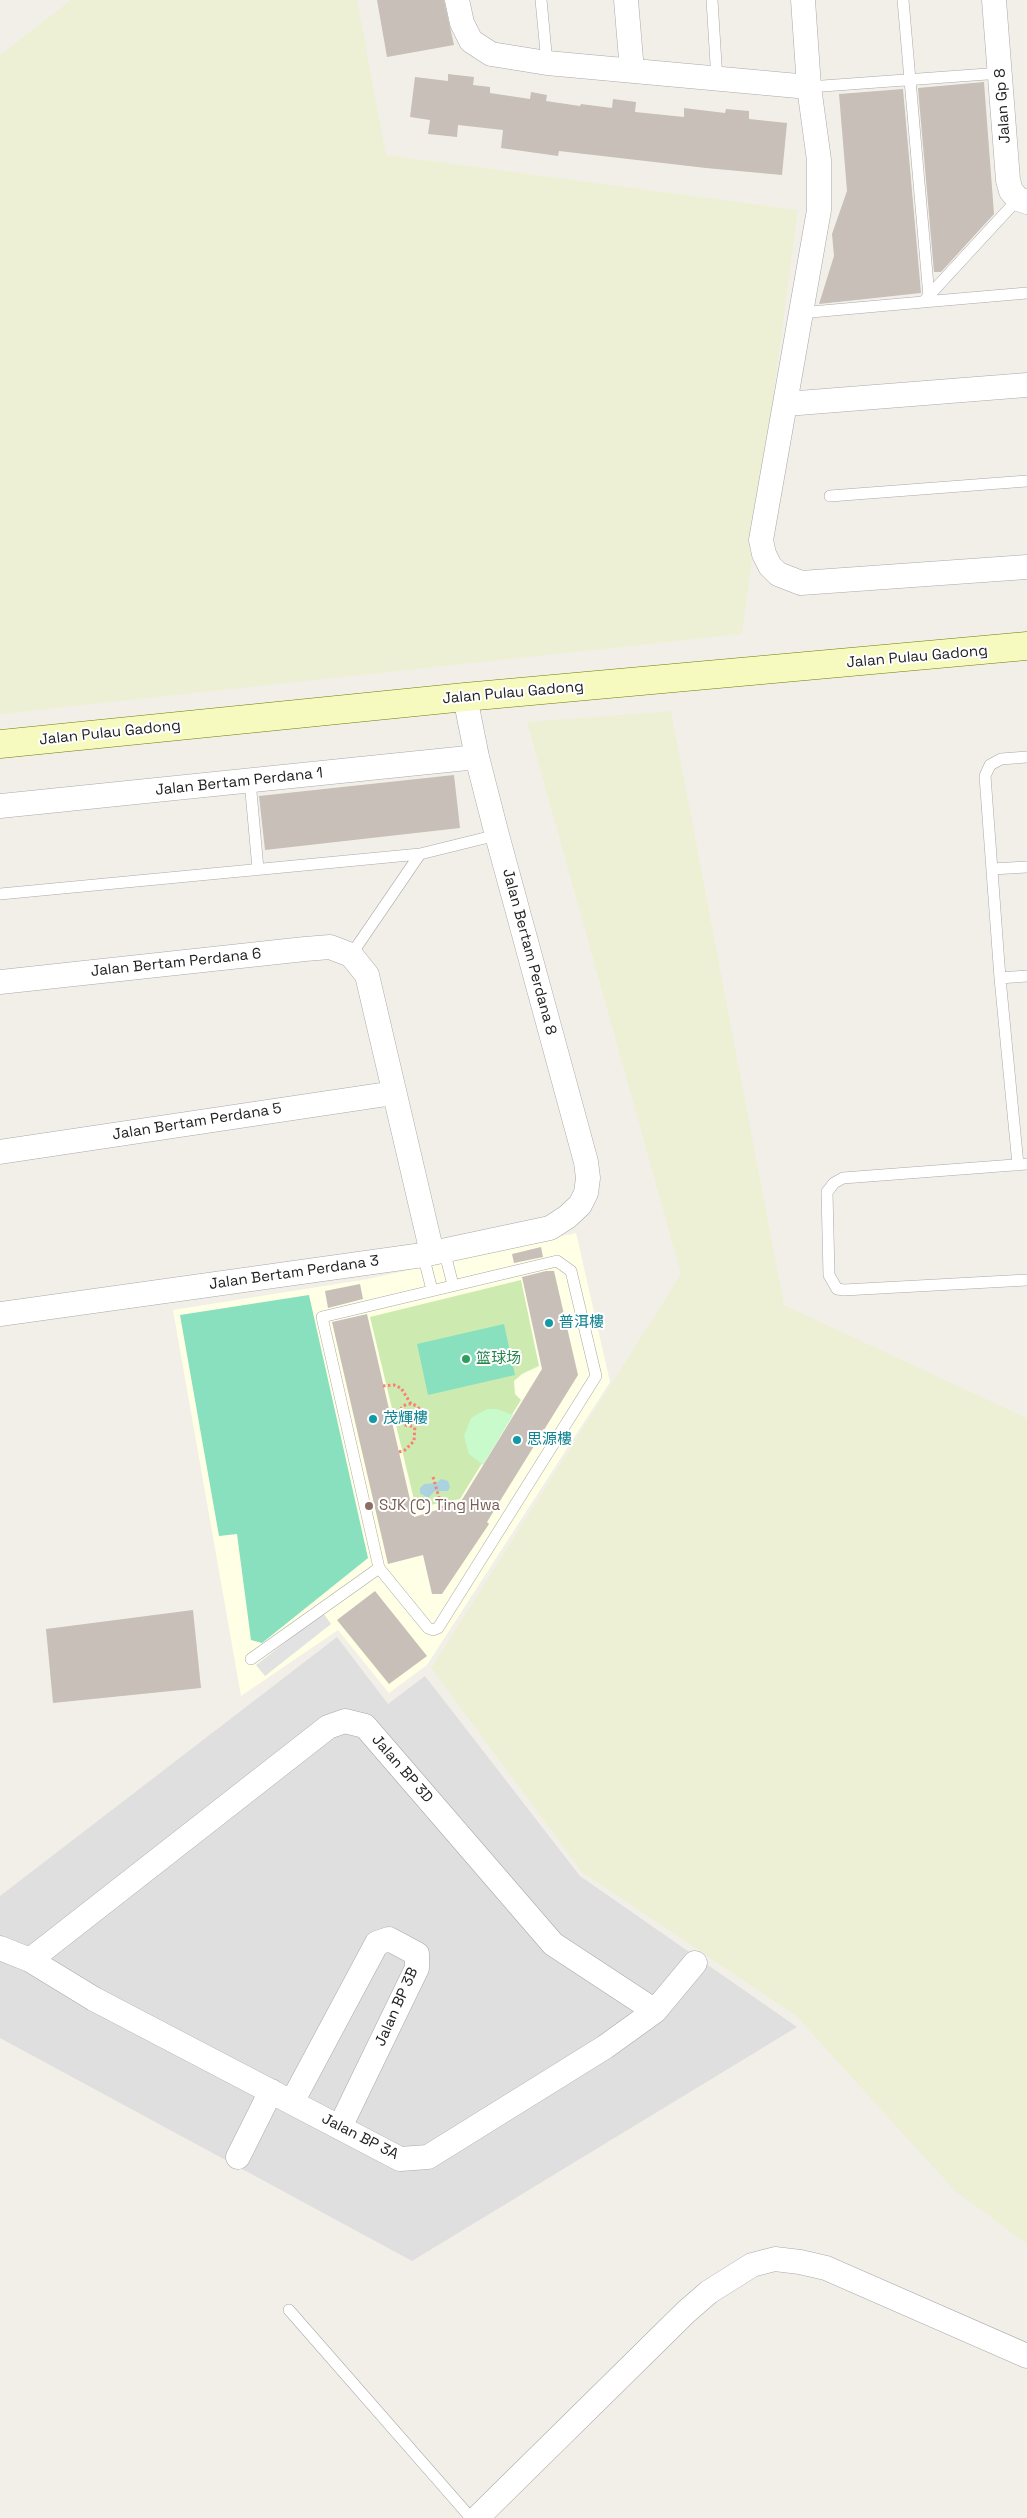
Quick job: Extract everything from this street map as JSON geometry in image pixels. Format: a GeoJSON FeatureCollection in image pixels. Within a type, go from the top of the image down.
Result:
{"type":"FeatureCollection","features":[{"type":"Feature","properties":{"kind":"main road","name":"Jalan Pulau Gadong"},"geometry":{"type":"LineString","coordinates":[[0,744],[465,697],[1027,646]]}},
{"type":"Feature","properties":{"kind":"street"},"geometry":{"type":"LineString","coordinates":[[457,0],[466,33],[478,47],[491,54],[547,63],[809,87]]}},
{"type":"Feature","properties":{"kind":"street"},"geometry":{"type":"LineString","coordinates":[[626,0],[632,71]]}},
{"type":"Feature","properties":{"kind":"street"},"geometry":{"type":"LineString","coordinates":[[803,0],[809,87],[820,160],[819,210],[761,540],[764,554],[770,566],[778,574],[801,583],[1027,567]]}},
{"type":"Feature","properties":{"kind":"street","name":"Jalan Gp 8"},"geometry":{"type":"LineString","coordinates":[[994,0],[1008,180],[1011,191],[1023,200]]}},
{"type":"Feature","properties":{"kind":"street"},"geometry":{"type":"LineString","coordinates":[[786,404],[1027,384]]}},
{"type":"Feature","properties":{"kind":"street","name":"Jalan Bertam Perdana 8"},"geometry":{"type":"LineString","coordinates":[[465,697],[477,757],[497,835],[586,1162],[588,1178],[586,1194],[580,1205]]}},
{"type":"Feature","properties":{"kind":"street","name":"Jalan Bertam Perdana 1"},"geometry":{"type":"LineString","coordinates":[[0,806],[477,757]]}},
{"type":"Feature","properties":{"kind":"street","name":"Jalan Bertam Perdana 6"},"geometry":{"type":"LineString","coordinates":[[0,982],[330,947],[351,955]]}},
{"type":"Feature","properties":{"kind":"street"},"geometry":{"type":"LineString","coordinates":[[351,955],[367,975],[433,1253]]}},
{"type":"Feature","properties":{"kind":"street","name":"Jalan Bertam Perdana 5"},"geometry":{"type":"LineString","coordinates":[[0,1152],[394,1093]]}},
{"type":"Feature","properties":{"kind":"street","name":"Jalan Bertam Perdana 3"},"geometry":{"type":"LineString","coordinates":[[0,1314],[433,1253],[550,1228],[567,1217],[580,1205]]}},
{"type":"Feature","properties":{"kind":"street","name":"Jalan BP 3D"},"geometry":{"type":"LineString","coordinates":[[30,1960],[328,1727],[345,1721],[365,1726],[553,1944],[655,2011]]}},
{"type":"Feature","properties":{"kind":"street","name":"Jalan BP 3B"},"geometry":{"type":"LineString","coordinates":[[282,2097],[377,1943],[389,1939],[417,1954],[417,1968],[340,2127]]}},
{"type":"Feature","properties":{"kind":"street","name":"Jalan BP 3A"},"geometry":{"type":"LineString","coordinates":[[0,1948],[30,1960],[94,1999],[400,2159],[428,2157],[605,2047],[655,2011],[695,1963]]}},
{"type":"Feature","properties":{"kind":"street"},"geometry":{"type":"LineString","coordinates":[[238,2157],[282,2097]]}},
{"type":"Feature","properties":{"kind":"street"},"geometry":{"type":"LineString","coordinates":[[477,2518],[686,2312],[710,2292],[752,2265],[775,2259],[826,2268],[1027,2356]]}},
{"type":"Feature","properties":{"kind":"lane"},"geometry":{"type":"LineString","coordinates":[[542,0],[547,63]]}},
{"type":"Feature","properties":{"kind":"lane"},"geometry":{"type":"LineString","coordinates":[[712,0],[717,80]]}},
{"type":"Feature","properties":{"kind":"lane"},"geometry":{"type":"LineString","coordinates":[[903,0],[911,78],[926,300]]}},
{"type":"Feature","properties":{"kind":"lane"},"geometry":{"type":"LineString","coordinates":[[809,87],[911,78],[1000,73]]}},
{"type":"Feature","properties":{"kind":"lane"},"geometry":{"type":"LineString","coordinates":[[926,300],[1023,200]]}},
{"type":"Feature","properties":{"kind":"lane"},"geometry":{"type":"LineString","coordinates":[[800,313],[926,300],[1027,293]]}},
{"type":"Feature","properties":{"kind":"lane"},"geometry":{"type":"LineString","coordinates":[[830,496],[1027,481]]}},
{"type":"Feature","properties":{"kind":"lane"},"geometry":{"type":"LineString","coordinates":[[1027,757],[1001,759],[990,765],[984,776],[1000,978],[1023,1165],[843,1178],[834,1183],[827,1192],[829,1275],[837,1289],[1027,1280]]}},
{"type":"Feature","properties":{"kind":"lane"},"geometry":{"type":"LineString","coordinates":[[250,781],[258,869]]}},
{"type":"Feature","properties":{"kind":"lane"},"geometry":{"type":"LineString","coordinates":[[0,894],[420,854],[497,835]]}},
{"type":"Feature","properties":{"kind":"lane"},"geometry":{"type":"LineString","coordinates":[[351,955],[420,854]]}},
{"type":"Feature","properties":{"kind":"lane"},"geometry":{"type":"LineString","coordinates":[[992,869],[1027,867]]}},
{"type":"Feature","properties":{"kind":"lane"},"geometry":{"type":"LineString","coordinates":[[1000,978],[1027,976]]}},
{"type":"Feature","properties":{"kind":"lane"},"geometry":{"type":"LineString","coordinates":[[433,1253],[453,1285]]}},
{"type":"Feature","properties":{"kind":"lane"},"geometry":{"type":"LineString","coordinates":[[432,1290],[433,1253]]}},
{"type":"Feature","properties":{"kind":"lane"},"geometry":{"type":"LineString","coordinates":[[557,1260],[571,1271],[596,1376],[438,1628],[428,1628],[379,1568],[322,1317],[432,1290],[557,1260]]}},
{"type":"Feature","properties":{"kind":"lane"},"geometry":{"type":"LineString","coordinates":[[251,1659],[379,1568]]}},
{"type":"Feature","properties":{"kind":"lane"},"geometry":{"type":"LineString","coordinates":[[289,2310],[471,2518]]}},
{"type":"Feature","properties":{"kind":"path"},"geometry":{"type":"LineString","coordinates":[[383,1386],[394,1385],[401,1388],[421,1413],[420,1420],[415,1425],[414,1441],[405,1450],[399,1452]]}},
{"type":"Feature","properties":{"kind":"path"},"geometry":{"type":"LineString","coordinates":[[412,1404],[402,1408],[400,1417],[404,1424],[415,1425]]}},
{"type":"Feature","properties":{"kind":"path"},"geometry":{"type":"LineString","coordinates":[[433,1477],[442,1508]]}},
{"type":"Feature","properties":{"kind":"shaded area"},"geometry":{"type":"Polygon","coordinates":[[[71,0],[357,0],[386,155],[798,210],[742,634],[0,714],[0,55],[71,0]]]}},
{"type":"Feature","properties":{"kind":"shaded area"},"geometry":{"type":"Polygon","coordinates":[[[671,711],[784,1305],[1027,1418],[1027,2244],[955,2191],[796,2016],[582,1872],[431,1668],[681,1274],[527,722],[671,711]]]}},
{"type":"Feature","properties":{"kind":"shaded area","name":"SJK (C) Ting Hwa"},"geometry":{"type":"Polygon","coordinates":[[[576,1233],[610,1382],[427,1665],[389,1693],[338,1630],[241,1696],[173,1310],[368,1279],[576,1233]]]}},
{"type":"Feature","properties":{"kind":"shaded area"},"geometry":{"type":"Polygon","coordinates":[[[323,1613],[331,1624],[265,1676],[256,1665],[323,1613]]]}},
{"type":"Feature","properties":{"kind":"shaded area"},"geometry":{"type":"Polygon","coordinates":[[[337,1637],[388,1704],[425,1676],[580,1876],[797,2027],[412,2261],[0,2038],[0,1896],[337,1637]]]}},
{"type":"Feature","properties":{"kind":"green space"},"geometry":{"type":"Polygon","coordinates":[[[521,1280],[539,1366],[522,1374],[514,1381],[515,1394],[521,1400],[460,1499],[416,1508],[370,1317],[521,1280]]]}},
{"type":"Feature","properties":{"kind":"green space"},"geometry":{"type":"Polygon","coordinates":[[[309,1295],[368,1558],[262,1643],[251,1640],[237,1534],[219,1536],[180,1315],[309,1295]]]}},
{"type":"Feature","properties":{"kind":"green space","name":"篮球场"},"geometry":{"type":"Polygon","coordinates":[[[504,1324],[515,1375],[428,1395],[417,1344],[504,1324]]]}},
{"type":"Feature","properties":{"kind":"green space"},"geometry":{"type":"Polygon","coordinates":[[[487,1409],[497,1409],[513,1415],[483,1465],[469,1454],[464,1436],[471,1418],[487,1409]]]}},
{"type":"Feature","properties":{"kind":"water"},"geometry":{"type":"Polygon","coordinates":[[[441,1479],[448,1481],[450,1487],[448,1491],[435,1491],[428,1498],[420,1493],[420,1488],[424,1484],[436,1483],[441,1479]]]}},
{"type":"Feature","properties":{"kind":"building"},"geometry":{"type":"Polygon","coordinates":[[[377,0],[444,0],[454,45],[387,57],[377,0]]]}},
{"type":"Feature","properties":{"kind":"building"},"geometry":{"type":"Polygon","coordinates":[[[448,74],[474,77],[473,85],[490,87],[490,93],[530,99],[531,92],[547,95],[546,101],[580,106],[581,104],[612,108],[613,99],[636,102],[635,112],[684,117],[684,108],[725,113],[726,109],[749,111],[749,119],[787,123],[782,175],[559,151],[558,156],[501,148],[503,130],[458,125],[457,137],[428,134],[430,120],[410,117],[415,77],[448,81],[448,74]]]}},
{"type":"Feature","properties":{"kind":"building"},"geometry":{"type":"Polygon","coordinates":[[[984,82],[994,214],[941,272],[934,272],[918,88],[984,82]]]}},
{"type":"Feature","properties":{"kind":"building"},"geometry":{"type":"Polygon","coordinates":[[[903,89],[921,293],[819,304],[834,256],[832,234],[847,191],[839,94],[903,89]]]}},
{"type":"Feature","properties":{"kind":"building"},"geometry":{"type":"Polygon","coordinates":[[[454,775],[460,828],[265,850],[259,796],[454,775]]]}},
{"type":"Feature","properties":{"kind":"building"},"geometry":{"type":"Polygon","coordinates":[[[541,1247],[543,1257],[514,1263],[512,1254],[541,1247]]]}},
{"type":"Feature","properties":{"kind":"building"},"geometry":{"type":"Polygon","coordinates":[[[554,1271],[578,1375],[487,1522],[489,1524],[442,1594],[432,1594],[423,1555],[388,1564],[332,1322],[367,1314],[414,1517],[460,1503],[542,1369],[522,1277],[554,1271]]]}},
{"type":"Feature","properties":{"kind":"building"},"geometry":{"type":"Polygon","coordinates":[[[360,1284],[363,1299],[328,1308],[325,1291],[360,1284]]]}},
{"type":"Feature","properties":{"kind":"building"},"geometry":{"type":"Polygon","coordinates":[[[375,1591],[427,1656],[389,1684],[337,1620],[375,1591]]]}},
{"type":"Feature","properties":{"kind":"building"},"geometry":{"type":"Polygon","coordinates":[[[193,1610],[201,1688],[53,1703],[46,1629],[193,1610]]]}},
{"type":"Feature","properties":{"kind":"place","name":"普洱樓"},"geometry":{"type":"Point","coordinates":[549,1323]}},
{"type":"Feature","properties":{"kind":"place","name":"篮球场"},"geometry":{"type":"Point","coordinates":[466,1359]}},
{"type":"Feature","properties":{"kind":"place","name":"茂輝樓"},"geometry":{"type":"Point","coordinates":[373,1419]}},
{"type":"Feature","properties":{"kind":"place","name":"思源樓"},"geometry":{"type":"Point","coordinates":[517,1440]}},
{"type":"Feature","properties":{"kind":"place","name":"SJK (C) Ting Hwa"},"geometry":{"type":"Point","coordinates":[369,1506]}}]}
